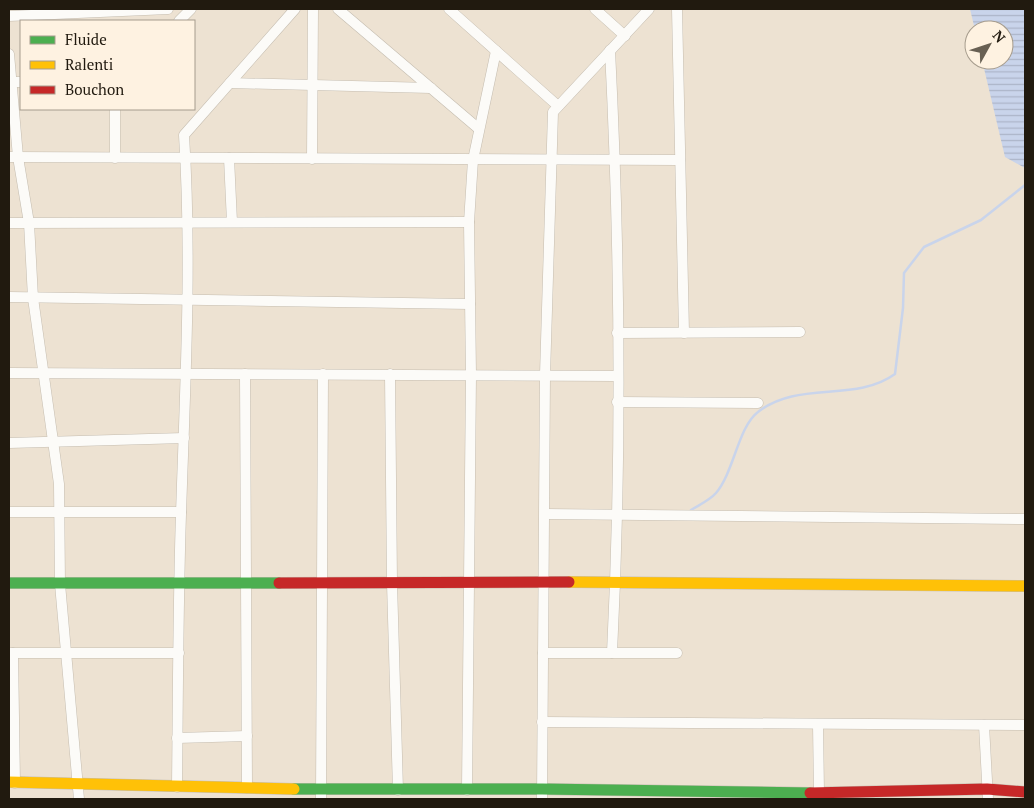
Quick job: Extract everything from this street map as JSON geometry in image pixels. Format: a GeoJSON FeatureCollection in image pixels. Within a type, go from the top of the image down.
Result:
{"type":"FeatureCollection","features":[{"type":"Feature","properties":{"kind":"street"},"geometry":{"type":"LineString","coordinates":[[9,16],[168,9]]}},
{"type":"Feature","properties":{"kind":"street"},"geometry":{"type":"LineString","coordinates":[[180,20],[190,9]]}},
{"type":"Feature","properties":{"kind":"street"},"geometry":{"type":"LineString","coordinates":[[177,786],[179,581],[186,374],[187,223],[184,135],[295,9]]}},
{"type":"Feature","properties":{"kind":"street"},"geometry":{"type":"LineString","coordinates":[[312,159],[313,9]]}},
{"type":"Feature","properties":{"kind":"street"},"geometry":{"type":"LineString","coordinates":[[338,9],[478,128]]}},
{"type":"Feature","properties":{"kind":"street"},"geometry":{"type":"LineString","coordinates":[[450,9],[558,106]]}},
{"type":"Feature","properties":{"kind":"street"},"geometry":{"type":"LineString","coordinates":[[595,9],[625,36]]}},
{"type":"Feature","properties":{"kind":"street"},"geometry":{"type":"LineString","coordinates":[[542,794],[545,375],[554,112],[649,9]]}},
{"type":"Feature","properties":{"kind":"street"},"geometry":{"type":"LineString","coordinates":[[677,9],[684,333]]}},
{"type":"Feature","properties":{"kind":"street"},"geometry":{"type":"LineString","coordinates":[[610,50],[616,161],[617,333],[615,582],[612,653]]}},
{"type":"Feature","properties":{"kind":"street"},"geometry":{"type":"LineString","coordinates":[[467,790],[471,375],[469,222],[473,160],[478,128],[496,51]]}},
{"type":"Feature","properties":{"kind":"street"},"geometry":{"type":"LineString","coordinates":[[9,54],[14,82],[13,157],[30,223],[34,298],[42,373],[59,484],[60,584],[79,799]]}},
{"type":"Feature","properties":{"kind":"street"},"geometry":{"type":"LineString","coordinates":[[230,83],[431,88]]}},
{"type":"Feature","properties":{"kind":"street"},"geometry":{"type":"LineString","coordinates":[[114,110],[115,158]]}},
{"type":"Feature","properties":{"kind":"street"},"geometry":{"type":"LineString","coordinates":[[13,157],[680,160]]}},
{"type":"Feature","properties":{"kind":"street"},"geometry":{"type":"LineString","coordinates":[[228,158],[232,222]]}},
{"type":"Feature","properties":{"kind":"street"},"geometry":{"type":"LineString","coordinates":[[9,223],[469,222]]}},
{"type":"Feature","properties":{"kind":"street"},"geometry":{"type":"LineString","coordinates":[[9,297],[470,304]]}},
{"type":"Feature","properties":{"kind":"street"},"geometry":{"type":"LineString","coordinates":[[617,333],[800,332]]}},
{"type":"Feature","properties":{"kind":"street"},"geometry":{"type":"LineString","coordinates":[[9,373],[617,376]]}},
{"type":"Feature","properties":{"kind":"street"},"geometry":{"type":"LineString","coordinates":[[245,374],[247,788]]}},
{"type":"Feature","properties":{"kind":"street"},"geometry":{"type":"LineString","coordinates":[[321,795],[322,374]]}},
{"type":"Feature","properties":{"kind":"street"},"geometry":{"type":"LineString","coordinates":[[390,374],[392,583],[398,790]]}},
{"type":"Feature","properties":{"kind":"street"},"geometry":{"type":"LineString","coordinates":[[617,402],[758,403]]}},
{"type":"Feature","properties":{"kind":"street"},"geometry":{"type":"LineString","coordinates":[[9,443],[184,438]]}},
{"type":"Feature","properties":{"kind":"street"},"geometry":{"type":"LineString","coordinates":[[9,512],[181,512]]}},
{"type":"Feature","properties":{"kind":"street"},"geometry":{"type":"LineString","coordinates":[[545,514],[1025,519]]}},
{"type":"Feature","properties":{"kind":"street"},"geometry":{"type":"LineString","coordinates":[[9,583],[321,581],[1025,586]]}},
{"type":"Feature","properties":{"kind":"street"},"geometry":{"type":"LineString","coordinates":[[178,653],[11,653],[12,783],[247,788],[321,795],[398,790],[765,797],[819,793],[987,794],[1025,792]]}},
{"type":"Feature","properties":{"kind":"street"},"geometry":{"type":"LineString","coordinates":[[543,653],[677,653]]}},
{"type":"Feature","properties":{"kind":"street"},"geometry":{"type":"LineString","coordinates":[[542,722],[1025,725]]}},
{"type":"Feature","properties":{"kind":"street"},"geometry":{"type":"LineString","coordinates":[[818,724],[819,793]]}},
{"type":"Feature","properties":{"kind":"street"},"geometry":{"type":"LineString","coordinates":[[984,725],[987,794]]}},
{"type":"Feature","properties":{"kind":"street"},"geometry":{"type":"LineString","coordinates":[[178,738],[247,736]]}},
{"type":"Feature","properties":{"kind":"water"},"geometry":{"type":"Polygon","coordinates":[[[970,9],[1025,9],[1025,168],[1005,157],[984,70],[1014,70],[1014,20],[973,20],[970,9]]]}},
{"type":"Feature","properties":{"kind":"waterway"},"geometry":{"type":"LineString","coordinates":[[691,510],[716,493],[727,474],[746,428],[758,412],[774,402],[791,397],[862,388],[879,383],[895,374],[903,308],[904,273],[924,247],[981,220],[1025,185]]}},
{"type":"Feature","properties":{"kind":"traffic: fast"},"geometry":{"type":"LineString","coordinates":[[9,583],[279,583]]}},
{"type":"Feature","properties":{"kind":"traffic: fast"},"geometry":{"type":"LineString","coordinates":[[294,789],[542,789],[810,793]]}},
{"type":"Feature","properties":{"kind":"traffic: slow"},"geometry":{"type":"LineString","coordinates":[[569,582],[1025,586]]}},
{"type":"Feature","properties":{"kind":"traffic: slow"},"geometry":{"type":"LineString","coordinates":[[9,782],[294,789]]}},
{"type":"Feature","properties":{"kind":"traffic: jam"},"geometry":{"type":"LineString","coordinates":[[279,583],[569,582]]}},
{"type":"Feature","properties":{"kind":"traffic: jam"},"geometry":{"type":"LineString","coordinates":[[810,793],[987,789],[1025,792]]}}]}
